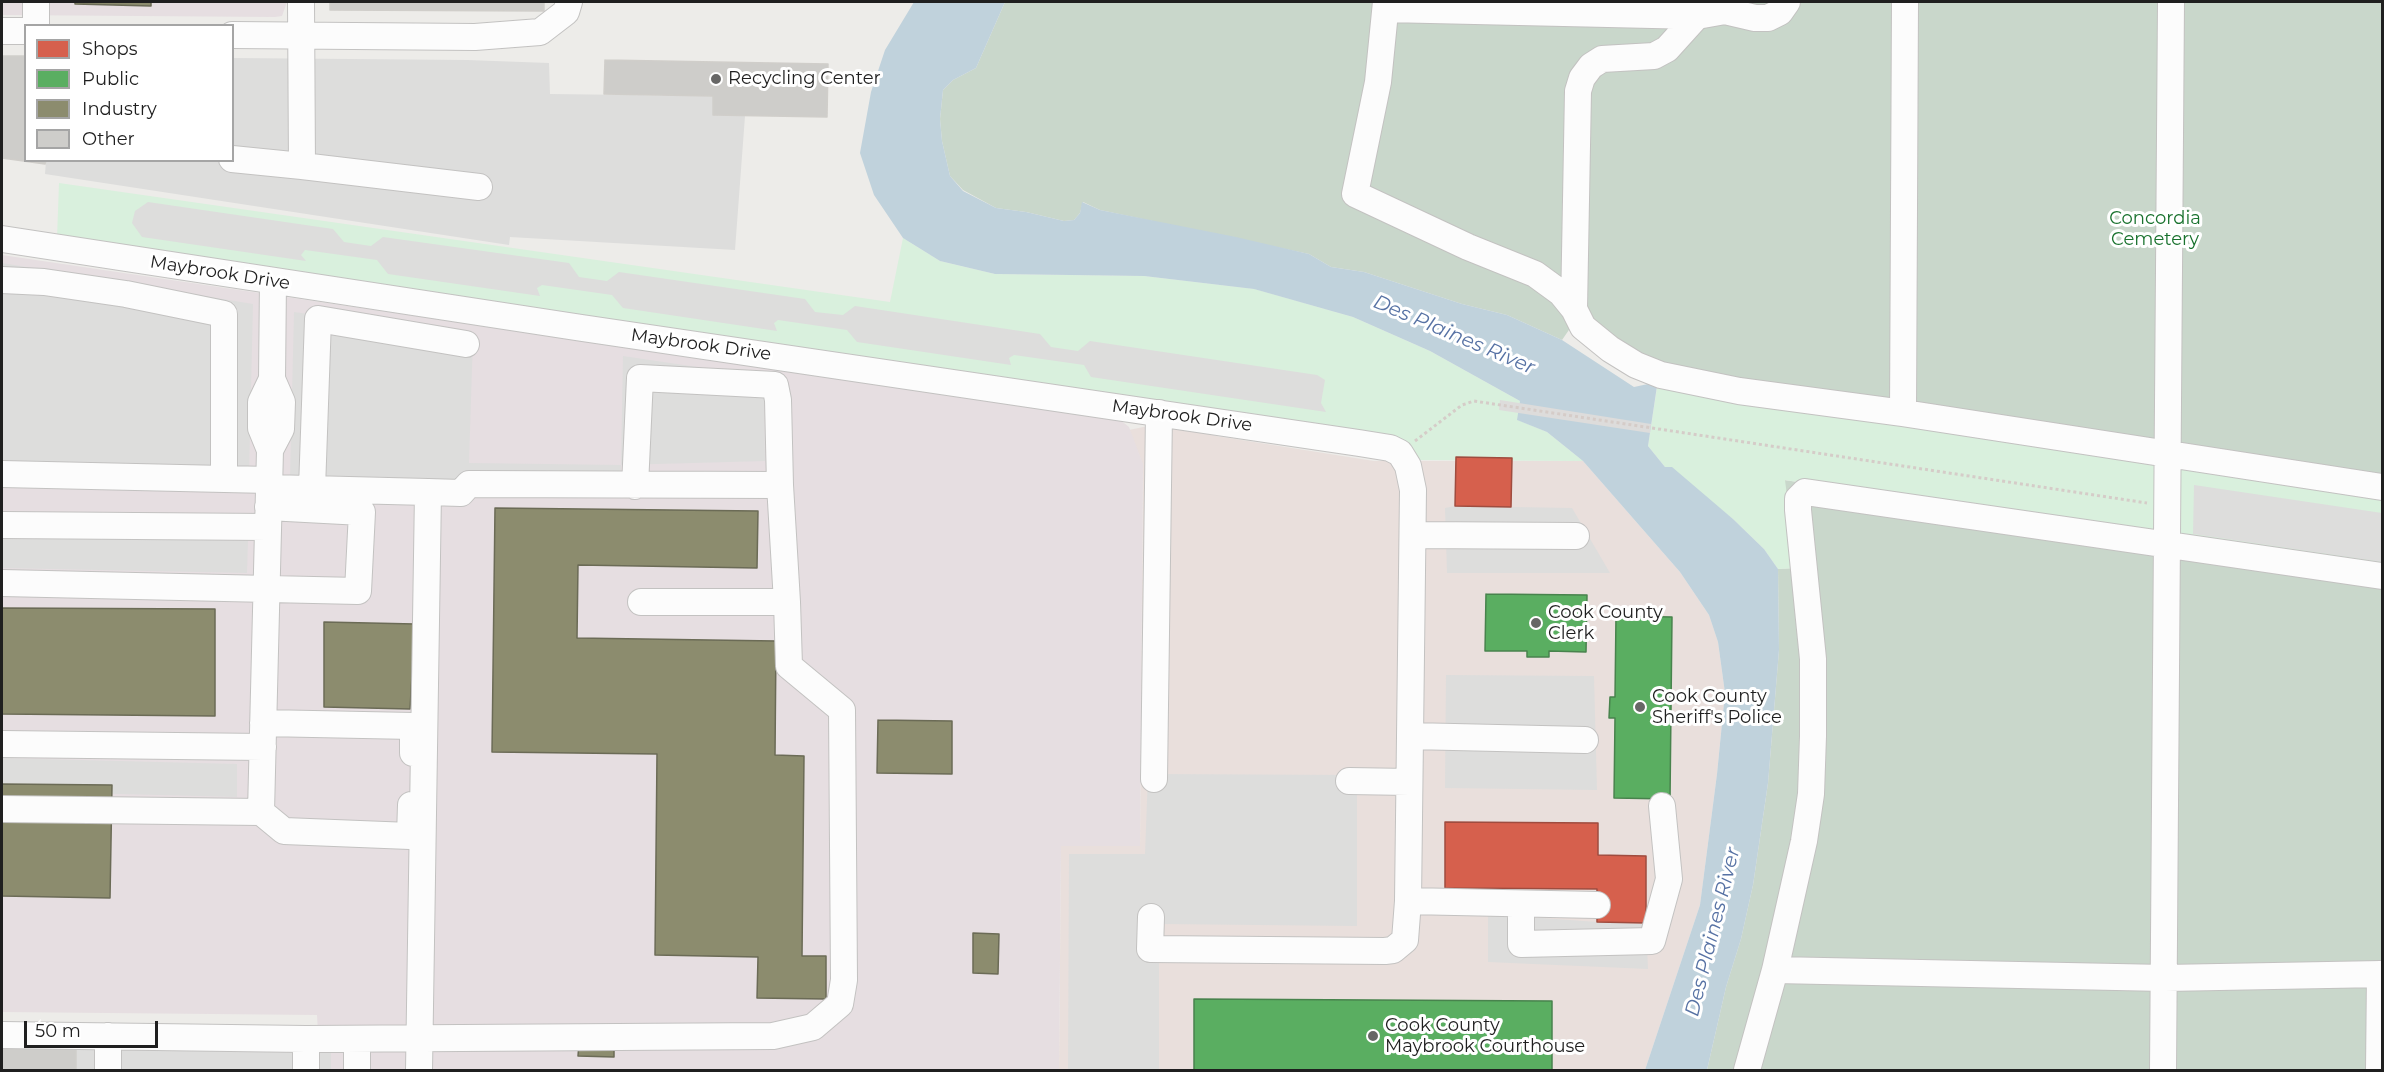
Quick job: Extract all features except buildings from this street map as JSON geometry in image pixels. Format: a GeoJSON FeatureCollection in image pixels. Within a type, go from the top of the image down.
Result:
{"type":"FeatureCollection","features":[{"type":"Feature","properties":{"kind":"street"},"geometry":{"type":"LineString","coordinates":[[36,2],[36,24]]}},
{"type":"Feature","properties":{"kind":"street"},"geometry":{"type":"LineString","coordinates":[[301,2],[302,166]]}},
{"type":"Feature","properties":{"kind":"street"},"geometry":{"type":"LineString","coordinates":[[234,35],[475,37],[540,32],[566,12],[569,2]]}},
{"type":"Feature","properties":{"kind":"street"},"geometry":{"type":"LineString","coordinates":[[1787,2],[1780,12],[1768,18],[1702,9],[1386,5],[1378,82],[1355,194],[1447,238],[1535,274],[1561,293],[1574,309],[1583,327],[1594,337],[1636,364],[1661,375],[1739,391],[1903,413],[2382,487]]}},
{"type":"Feature","properties":{"kind":"street"},"geometry":{"type":"LineString","coordinates":[[1903,413],[1905,2]]}},
{"type":"Feature","properties":{"kind":"street"},"geometry":{"type":"LineString","coordinates":[[2163,1071],[2171,2]]}},
{"type":"Feature","properties":{"kind":"street"},"geometry":{"type":"LineString","coordinates":[[1574,309],[1578,91],[1582,78],[1591,66],[1602,59],[1654,56],[1667,49],[1702,9]]}},
{"type":"Feature","properties":{"kind":"street"},"geometry":{"type":"LineString","coordinates":[[2,31],[24,31]]}},
{"type":"Feature","properties":{"kind":"street"},"geometry":{"type":"LineString","coordinates":[[234,159],[479,187]]}},
{"type":"Feature","properties":{"kind":"street","name":"Maybrook Drive"},"geometry":{"type":"LineString","coordinates":[[2,239],[1359,443],[1390,448],[1400,453]]}},
{"type":"Feature","properties":{"kind":"street"},"geometry":{"type":"LineString","coordinates":[[2,279],[44,282],[126,294],[224,314],[224,479]]}},
{"type":"Feature","properties":{"kind":"street"},"geometry":{"type":"LineString","coordinates":[[261,812],[270,450],[261,428],[261,402],[272,379],[273,281]]}},
{"type":"Feature","properties":{"kind":"street"},"geometry":{"type":"LineString","coordinates":[[312,489],[318,319],[466,344]]}},
{"type":"Feature","properties":{"kind":"street"},"geometry":{"type":"LineString","coordinates":[[2,1035],[306,1039],[773,1036],[813,1027],[840,1004],[844,980],[842,710],[789,666],[778,400],[775,385],[639,378],[635,486]]}},
{"type":"Feature","properties":{"kind":"street"},"geometry":{"type":"LineString","coordinates":[[1154,779],[1159,413]]}},
{"type":"Feature","properties":{"kind":"street"},"geometry":{"type":"LineString","coordinates":[[1151,917],[1150,949],[1393,950],[1405,940],[1408,902],[1414,535],[1411,476],[1400,453]]}},
{"type":"Feature","properties":{"kind":"street"},"geometry":{"type":"LineString","coordinates":[[2,474],[224,479],[268,501],[362,512],[358,591],[2,583]]}},
{"type":"Feature","properties":{"kind":"street"},"geometry":{"type":"LineString","coordinates":[[2,525],[268,501],[312,489],[461,493],[469,484],[780,485]]}},
{"type":"Feature","properties":{"kind":"street"},"geometry":{"type":"LineString","coordinates":[[419,1071],[428,492]]}},
{"type":"Feature","properties":{"kind":"street"},"geometry":{"type":"LineString","coordinates":[[1747,1071],[1775,970],[1804,842],[1810,794],[1813,659],[1798,510],[1798,500],[1805,492],[2382,576]]}},
{"type":"Feature","properties":{"kind":"street"},"geometry":{"type":"LineString","coordinates":[[1414,535],[1576,536]]}},
{"type":"Feature","properties":{"kind":"street"},"geometry":{"type":"LineString","coordinates":[[641,602],[787,602]]}},
{"type":"Feature","properties":{"kind":"street"},"geometry":{"type":"LineString","coordinates":[[2,744],[263,735],[413,726],[410,836],[284,831],[261,812],[2,809]]}},
{"type":"Feature","properties":{"kind":"street"},"geometry":{"type":"LineString","coordinates":[[1410,736],[1585,740]]}},
{"type":"Feature","properties":{"kind":"street"},"geometry":{"type":"LineString","coordinates":[[1348,781],[1409,782]]}},
{"type":"Feature","properties":{"kind":"street"},"geometry":{"type":"LineString","coordinates":[[1521,904],[1521,944],[1652,941],[1669,879],[1662,806]]}},
{"type":"Feature","properties":{"kind":"street"},"geometry":{"type":"LineString","coordinates":[[1408,902],[1597,905]]}},
{"type":"Feature","properties":{"kind":"street"},"geometry":{"type":"LineString","coordinates":[[1775,970],[2164,978],[2381,974],[2379,1071]]}},
{"type":"Feature","properties":{"kind":"street"},"geometry":{"type":"LineString","coordinates":[[108,1036],[108,1071]]}},
{"type":"Feature","properties":{"kind":"street"},"geometry":{"type":"LineString","coordinates":[[306,1039],[306,1071]]}},
{"type":"Feature","properties":{"kind":"street"},"geometry":{"type":"LineString","coordinates":[[357,1039],[357,1071]]}},
{"type":"Feature","properties":{"kind":"path"},"geometry":{"type":"LineString","coordinates":[[1400,453],[1466,402],[1474,401],[2167,506]]}},
{"type":"Feature","properties":{"kind":"shaded area"},"geometry":{"type":"Polygon","coordinates":[[[2,2],[287,2],[282,16],[275,17],[2,15],[2,2]]]}},
{"type":"Feature","properties":{"kind":"shaded area"},"geometry":{"type":"Polygon","coordinates":[[[234,58],[549,63],[550,94],[713,96],[713,115],[745,116],[735,250],[510,237],[509,245],[45,174],[46,162],[234,162],[234,58]]]}},
{"type":"Feature","properties":{"kind":"shaded area"},"geometry":{"type":"Polygon","coordinates":[[[148,202],[333,229],[344,242],[371,246],[383,237],[569,263],[579,277],[607,281],[619,272],[805,299],[815,312],[843,315],[855,306],[1040,334],[1051,347],[1078,351],[1090,341],[1317,375],[1325,380],[1321,403],[1326,412],[1091,377],[1084,365],[1014,355],[1009,358],[1011,365],[857,342],[847,330],[778,320],[774,323],[777,331],[623,308],[612,295],[542,285],[537,288],[540,296],[388,274],[377,260],[305,250],[301,255],[306,261],[142,237],[132,223],[135,211],[148,202]]]}},
{"type":"Feature","properties":{"kind":"shaded area"},"geometry":{"type":"Polygon","coordinates":[[[2,255],[1120,420],[1124,423],[1129,427],[1143,464],[1140,846],[1061,846],[1059,1070],[331,1070],[331,1046],[318,1032],[317,1015],[2,1012],[2,255]]]}},
{"type":"Feature","properties":{"kind":"shaded area"},"geometry":{"type":"Polygon","coordinates":[[[2,263],[253,304],[249,476],[2,472],[2,263]]]}},
{"type":"Feature","properties":{"kind":"shaded area"},"geometry":{"type":"Polygon","coordinates":[[[294,312],[473,337],[469,463],[621,465],[621,486],[290,478],[294,312]]]}},
{"type":"Feature","properties":{"kind":"shaded area"},"geometry":{"type":"Polygon","coordinates":[[[623,356],[764,377],[765,461],[621,465],[623,356]]]}},
{"type":"Feature","properties":{"kind":"shaded area"},"geometry":{"type":"Polygon","coordinates":[[[1172,421],[1190,425],[1216,436],[1374,461],[1583,461],[1680,572],[1709,615],[1718,642],[1725,693],[1700,905],[1645,1070],[1059,1070],[1061,846],[1140,846],[1143,465],[1129,430],[1172,421]]]}},
{"type":"Feature","properties":{"kind":"shaded area"},"geometry":{"type":"Polygon","coordinates":[[[2194,485],[2382,513],[2382,562],[2193,534],[2194,485]]]}},
{"type":"Feature","properties":{"kind":"shaded area"},"geometry":{"type":"Polygon","coordinates":[[[1455,506],[1572,508],[1610,573],[1447,573],[1445,508],[1455,506]]]}},
{"type":"Feature","properties":{"kind":"shaded area"},"geometry":{"type":"Polygon","coordinates":[[[2,536],[248,540],[247,573],[2,568],[2,536]]]}},
{"type":"Feature","properties":{"kind":"shaded area"},"geometry":{"type":"Polygon","coordinates":[[[1446,675],[1594,676],[1597,790],[1445,788],[1446,675]]]}},
{"type":"Feature","properties":{"kind":"shaded area"},"geometry":{"type":"Polygon","coordinates":[[[2,758],[237,764],[237,797],[2,791],[2,758]]]}},
{"type":"Feature","properties":{"kind":"shaded area"},"geometry":{"type":"Polygon","coordinates":[[[1148,774],[1357,775],[1357,926],[1159,924],[1159,1070],[1068,1070],[1069,854],[1145,854],[1148,774]]]}},
{"type":"Feature","properties":{"kind":"shaded area"},"geometry":{"type":"Polygon","coordinates":[[[1488,914],[1646,923],[1648,969],[1488,962],[1488,914]]]}},
{"type":"Feature","properties":{"kind":"shaded area"},"geometry":{"type":"Polygon","coordinates":[[[76,1044],[95,1045],[94,1070],[76,1070],[76,1044]]]}},
{"type":"Feature","properties":{"kind":"shaded area"},"geometry":{"type":"Polygon","coordinates":[[[108,1045],[331,1046],[331,1070],[108,1070],[108,1045]]]}},
{"type":"Feature","properties":{"kind":"green space","name":"Concordia Cemetery"},"geometry":{"type":"Polygon","coordinates":[[[1005,2],[2382,2],[2382,492],[1747,398],[1571,327],[1562,340],[1507,315],[1462,304],[1364,272],[1331,267],[1309,254],[1100,210],[1083,202],[1080,213],[1074,220],[1064,221],[996,208],[963,190],[950,176],[942,141],[940,119],[943,90],[953,80],[976,68],[1005,2]]]}},
{"type":"Feature","properties":{"kind":"green space"},"geometry":{"type":"Polygon","coordinates":[[[59,183],[890,302],[903,238],[940,261],[995,274],[1144,276],[1255,289],[1353,317],[1430,351],[1520,401],[1518,420],[1547,432],[1583,461],[1419,460],[1406,444],[57,238],[59,183]]]}},
{"type":"Feature","properties":{"kind":"green space"},"geometry":{"type":"Polygon","coordinates":[[[1658,381],[2382,492],[2382,568],[1785,480],[1796,568],[1778,569],[1764,549],[1733,519],[1665,467],[1648,446],[1658,381]]]}},
{"type":"Feature","properties":{"kind":"green space"},"geometry":{"type":"Polygon","coordinates":[[[1784,480],[2382,568],[2382,1070],[1707,1070],[1753,885],[1768,783],[1779,650],[1778,569],[1796,568],[1784,480]]]}},
{"type":"Feature","properties":{"kind":"water","name":"Des Plaines River"},"geometry":{"type":"Polygon","coordinates":[[[914,2],[1005,2],[976,68],[953,80],[943,90],[940,119],[942,141],[950,176],[963,191],[996,208],[1064,221],[1074,220],[1080,213],[1082,202],[1100,210],[1309,254],[1331,267],[1364,272],[1462,304],[1507,315],[1562,340],[1634,387],[1648,384],[1657,386],[1648,446],[1665,467],[1672,467],[1733,519],[1764,549],[1778,569],[1779,650],[1768,783],[1753,885],[1707,1070],[1645,1070],[1700,905],[1725,693],[1718,642],[1709,615],[1680,572],[1583,461],[1547,432],[1517,420],[1520,401],[1430,351],[1353,317],[1254,289],[1144,276],[995,274],[940,261],[903,238],[874,195],[860,153],[871,92],[885,50],[914,2]]]}},
{"type":"Feature","properties":{"kind":"pier"},"geometry":{"type":"Polygon","coordinates":[[[1500,400],[1651,424],[1650,433],[1499,410],[1500,400]]]}},
{"type":"Feature","properties":{"kind":"place","name":"Recycling Center"},"geometry":{"type":"Point","coordinates":[716,79]}},
{"type":"Feature","properties":{"kind":"place","name":"Cook County Clerk"},"geometry":{"type":"Point","coordinates":[1536,623]}},
{"type":"Feature","properties":{"kind":"place","name":"Cook County Sheriff's Police"},"geometry":{"type":"Point","coordinates":[1640,707]}},
{"type":"Feature","properties":{"kind":"place","name":"Cook County Maybrook Courthouse"},"geometry":{"type":"Point","coordinates":[1373,1036]}}]}
